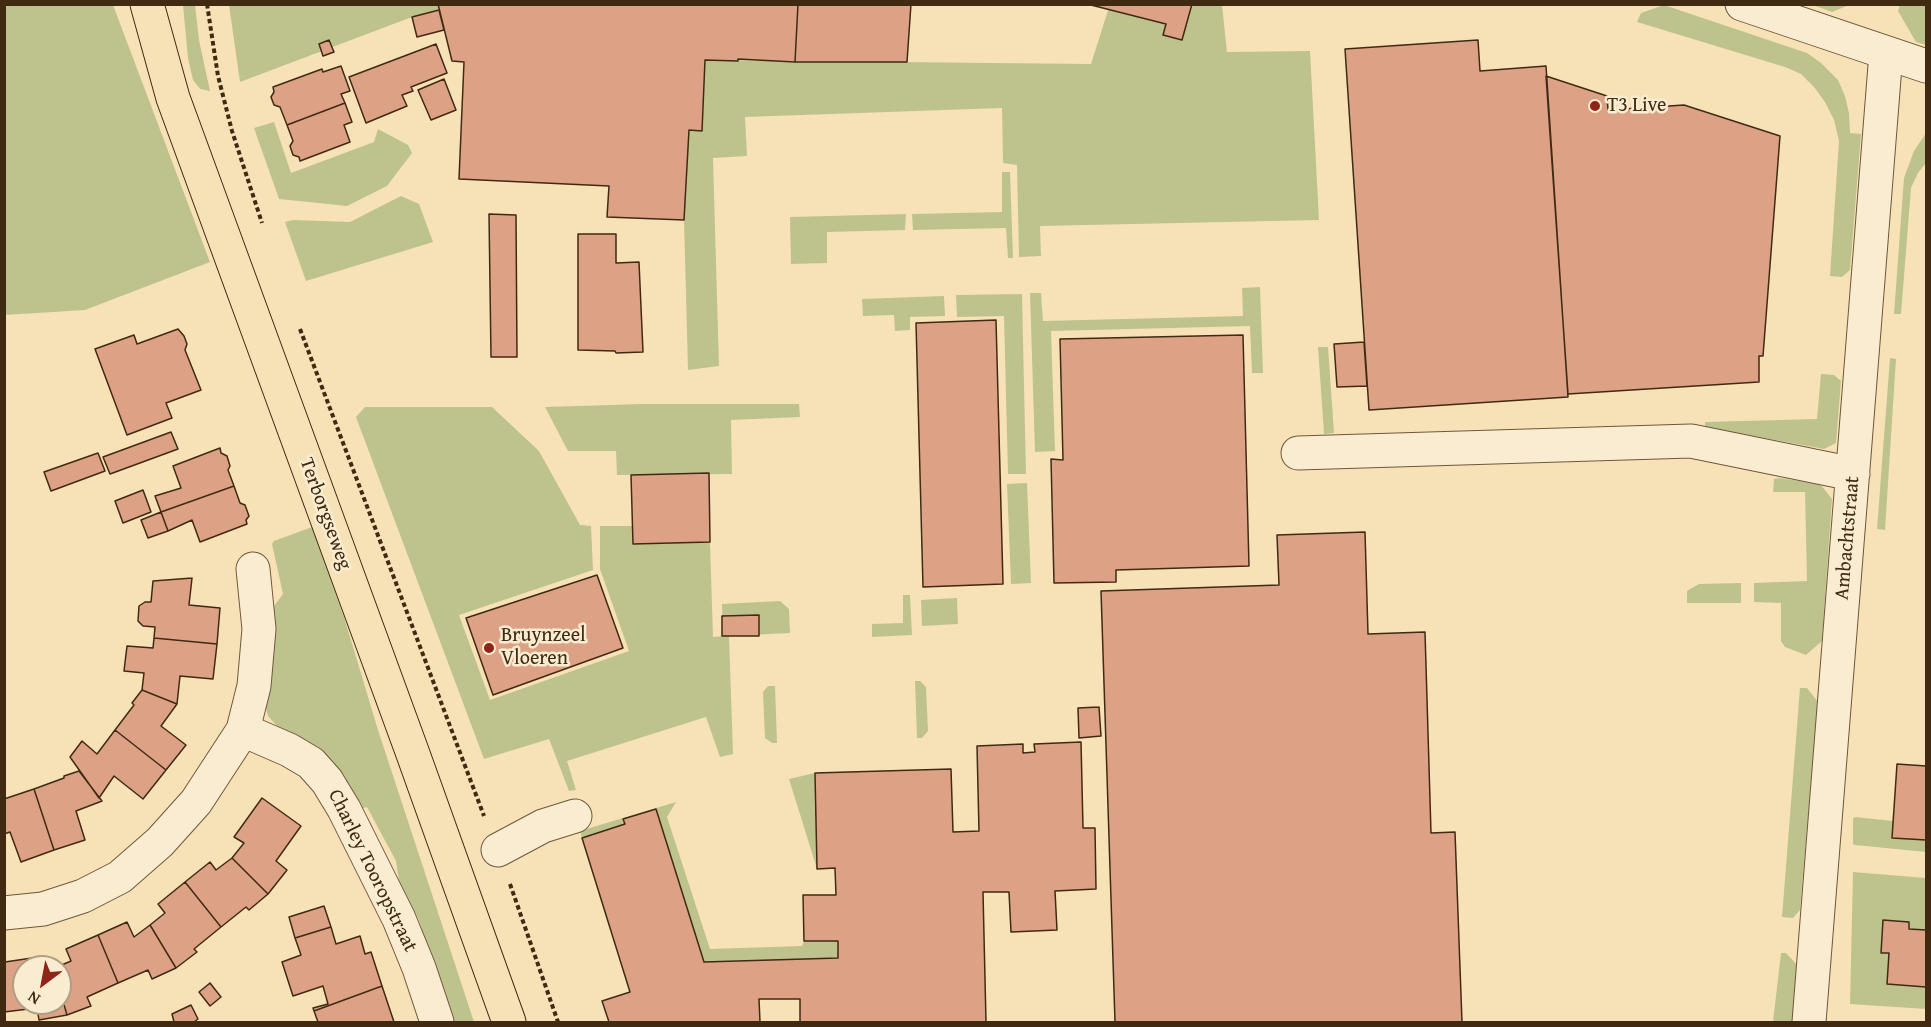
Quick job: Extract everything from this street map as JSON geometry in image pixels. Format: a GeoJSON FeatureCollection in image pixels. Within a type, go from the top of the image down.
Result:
{"type":"FeatureCollection","features":[{"type":"Feature","properties":{"kind":"main road","name":"Terborgseweg"},"geometry":{"type":"LineString","coordinates":[[147,4],[173,98],[413,754],[508,1023]]}},
{"type":"Feature","properties":{"kind":"street"},"geometry":{"type":"LineString","coordinates":[[1742,4],[1926,66]]}},
{"type":"Feature","properties":{"kind":"street","name":"Ambachtstraat"},"geometry":{"type":"LineString","coordinates":[[1809,1023],[1886,53]]}},
{"type":"Feature","properties":{"kind":"street"},"geometry":{"type":"LineString","coordinates":[[1298,453],[1691,441],[1853,474]]}},
{"type":"Feature","properties":{"kind":"street"},"geometry":{"type":"LineString","coordinates":[[4,913],[43,909],[83,896],[120,877],[160,842],[196,802],[243,730],[254,686],[259,629],[253,569]]}},
{"type":"Feature","properties":{"kind":"street","name":"Charley Tooropstraat"},"geometry":{"type":"LineString","coordinates":[[243,730],[311,763],[327,781],[344,809],[399,919],[419,968],[437,1023]]}},
{"type":"Feature","properties":{"kind":"street"},"geometry":{"type":"LineString","coordinates":[[498,850],[543,826],[575,816]]}},
{"type":"Feature","properties":{"kind":"path"},"geometry":{"type":"LineString","coordinates":[[207,4],[218,76],[229,120],[264,230]]}},
{"type":"Feature","properties":{"kind":"path"},"geometry":{"type":"LineString","coordinates":[[297,320],[498,850],[558,1023]]}},
{"type":"Feature","properties":{"kind":"green space"},"geometry":{"type":"Polygon","coordinates":[[[5,4],[113,5],[210,262],[85,310],[5,315],[5,4]]]}},
{"type":"Feature","properties":{"kind":"green space"},"geometry":{"type":"Polygon","coordinates":[[[438,4],[439,10],[412,17],[240,82],[229,5],[438,4]]]}},
{"type":"Feature","properties":{"kind":"green space"},"geometry":{"type":"Polygon","coordinates":[[[1110,4],[1222,5],[1227,52],[1310,51],[1319,220],[1040,226],[1041,256],[1019,257],[1017,165],[1003,163],[1002,108],[745,117],[747,156],[713,158],[719,366],[688,370],[684,220],[689,130],[705,60],[1091,64],[1110,4]]]}},
{"type":"Feature","properties":{"kind":"green space"},"geometry":{"type":"Polygon","coordinates":[[[183,5],[195,5],[199,40],[210,91],[200,89],[193,80],[188,58],[183,5]]]}},
{"type":"Feature","properties":{"kind":"green space"},"geometry":{"type":"Polygon","coordinates":[[[1664,5],[1807,53],[1838,80],[1849,113],[1850,133],[1861,134],[1850,270],[1842,277],[1830,276],[1839,141],[1834,120],[1825,102],[1801,74],[1785,67],[1637,22],[1641,13],[1664,5]]]}},
{"type":"Feature","properties":{"kind":"green space"},"geometry":{"type":"Polygon","coordinates":[[[1813,5],[1849,5],[1832,12],[1813,5]]]}},
{"type":"Feature","properties":{"kind":"green space"},"geometry":{"type":"Polygon","coordinates":[[[1900,5],[1926,5],[1926,45],[1916,42],[1898,11],[1900,5]]]}},
{"type":"Feature","properties":{"kind":"green space"},"geometry":{"type":"Polygon","coordinates":[[[274,122],[291,173],[374,142],[378,129],[408,145],[412,153],[387,186],[347,206],[279,199],[254,128],[274,122]]]}},
{"type":"Feature","properties":{"kind":"green space"},"geometry":{"type":"Polygon","coordinates":[[[1926,133],[1926,163],[1911,188],[1901,314],[1894,314],[1904,178],[1914,151],[1926,133]]]}},
{"type":"Feature","properties":{"kind":"green space"},"geometry":{"type":"Polygon","coordinates":[[[1002,172],[1010,172],[1013,258],[1008,258],[1006,228],[913,230],[912,214],[1002,212],[1002,172]]]}},
{"type":"Feature","properties":{"kind":"green space"},"geometry":{"type":"Polygon","coordinates":[[[401,196],[419,204],[433,242],[306,281],[285,222],[293,220],[350,222],[401,196]]]}},
{"type":"Feature","properties":{"kind":"green space"},"geometry":{"type":"Polygon","coordinates":[[[906,214],[905,230],[827,232],[827,263],[791,264],[790,217],[906,214]]]}},
{"type":"Feature","properties":{"kind":"green space"},"geometry":{"type":"Polygon","coordinates":[[[1260,287],[1263,373],[1252,373],[1250,326],[1051,331],[1055,451],[1035,452],[1030,293],[1041,293],[1043,321],[1243,316],[1242,288],[1260,287]]]}},
{"type":"Feature","properties":{"kind":"green space"},"geometry":{"type":"Polygon","coordinates":[[[1022,294],[1026,474],[1008,474],[1004,316],[957,317],[956,295],[1022,294]]]}},
{"type":"Feature","properties":{"kind":"green space"},"geometry":{"type":"Polygon","coordinates":[[[944,296],[945,316],[910,317],[910,330],[895,331],[894,315],[863,316],[862,299],[944,296]]]}},
{"type":"Feature","properties":{"kind":"green space"},"geometry":{"type":"Polygon","coordinates":[[[1318,347],[1328,347],[1334,433],[1324,434],[1318,347]]]}},
{"type":"Feature","properties":{"kind":"green space"},"geometry":{"type":"Polygon","coordinates":[[[1890,358],[1896,359],[1885,530],[1877,529],[1890,358]]]}},
{"type":"Feature","properties":{"kind":"green space"},"geometry":{"type":"Polygon","coordinates":[[[1821,374],[1834,375],[1841,381],[1836,443],[1824,449],[1705,427],[1705,422],[1817,419],[1821,374]]]}},
{"type":"Feature","properties":{"kind":"green space"},"geometry":{"type":"Polygon","coordinates":[[[642,404],[799,404],[800,417],[731,420],[732,474],[617,475],[616,451],[568,451],[545,407],[642,404]]]}},
{"type":"Feature","properties":{"kind":"green space"},"geometry":{"type":"Polygon","coordinates":[[[365,407],[492,407],[539,451],[580,525],[591,526],[593,570],[459,615],[490,700],[629,651],[600,569],[600,526],[633,526],[633,544],[710,542],[713,637],[723,636],[722,604],[780,601],[789,609],[790,633],[729,636],[733,754],[720,757],[706,717],[567,761],[576,790],[569,791],[549,739],[484,759],[356,417],[365,407]]]}},
{"type":"Feature","properties":{"kind":"green space"},"geometry":{"type":"Polygon","coordinates":[[[1774,479],[1821,485],[1832,499],[1822,641],[1806,655],[1785,647],[1781,641],[1781,603],[1754,602],[1754,583],[1807,581],[1805,492],[1773,492],[1774,479]]]}},
{"type":"Feature","properties":{"kind":"green space"},"geometry":{"type":"Polygon","coordinates":[[[1027,483],[1031,583],[1011,584],[1007,484],[1027,483]]]}},
{"type":"Feature","properties":{"kind":"green space"},"geometry":{"type":"Polygon","coordinates":[[[312,527],[344,617],[378,730],[474,1022],[454,1022],[418,918],[399,881],[396,861],[367,807],[361,809],[346,781],[330,760],[310,745],[278,727],[268,716],[264,701],[271,610],[283,594],[272,544],[274,541],[312,527]]]}},
{"type":"Feature","properties":{"kind":"green space"},"geometry":{"type":"Polygon","coordinates":[[[1741,583],[1741,603],[1687,603],[1687,591],[1699,584],[1741,583]]]}},
{"type":"Feature","properties":{"kind":"green space"},"geometry":{"type":"Polygon","coordinates":[[[903,595],[910,595],[912,635],[872,637],[872,624],[903,623],[903,595]]]}},
{"type":"Feature","properties":{"kind":"green space"},"geometry":{"type":"Polygon","coordinates":[[[957,598],[958,624],[922,626],[921,600],[957,598]]]}},
{"type":"Feature","properties":{"kind":"green space"},"geometry":{"type":"Polygon","coordinates":[[[915,681],[920,681],[926,687],[928,731],[922,738],[917,738],[915,681]]]}},
{"type":"Feature","properties":{"kind":"green space"},"geometry":{"type":"Polygon","coordinates":[[[768,686],[775,686],[777,743],[772,743],[765,738],[763,692],[768,686]]]}},
{"type":"Feature","properties":{"kind":"green space"},"geometry":{"type":"Polygon","coordinates":[[[1800,688],[1807,688],[1818,702],[1800,910],[1793,918],[1782,917],[1800,688]]]}},
{"type":"Feature","properties":{"kind":"green space"},"geometry":{"type":"Polygon","coordinates":[[[815,773],[817,869],[789,779],[815,773]]]}},
{"type":"Feature","properties":{"kind":"green space"},"geometry":{"type":"Polygon","coordinates":[[[676,802],[667,817],[710,949],[802,946],[804,941],[846,933],[847,964],[696,976],[582,838],[580,831],[676,802]]]}},
{"type":"Feature","properties":{"kind":"green space"},"geometry":{"type":"Polygon","coordinates":[[[1855,817],[1893,821],[1926,828],[1926,852],[1855,845],[1853,844],[1853,819],[1855,817]]]}},
{"type":"Feature","properties":{"kind":"green space"},"geometry":{"type":"Polygon","coordinates":[[[1853,872],[1926,878],[1926,1009],[1850,1004],[1853,872]]]}},
{"type":"Feature","properties":{"kind":"green space"},"geometry":{"type":"Polygon","coordinates":[[[1781,953],[1786,953],[1797,965],[1792,1022],[1773,1022],[1781,953]]]}},
{"type":"Feature","properties":{"kind":"building"},"geometry":{"type":"Polygon","coordinates":[[[438,4],[798,4],[795,62],[705,60],[702,131],[689,130],[684,220],[607,217],[609,186],[459,179],[464,62],[452,61],[438,4]]]}},
{"type":"Feature","properties":{"kind":"building"},"geometry":{"type":"Polygon","coordinates":[[[798,4],[911,4],[907,62],[795,62],[798,4]]]}},
{"type":"Feature","properties":{"kind":"building"},"geometry":{"type":"Polygon","coordinates":[[[1087,4],[1192,4],[1182,40],[1163,35],[1166,24],[1087,4]]]}},
{"type":"Feature","properties":{"kind":"building"},"geometry":{"type":"Polygon","coordinates":[[[439,10],[444,30],[417,37],[412,17],[439,10]]]}},
{"type":"Feature","properties":{"kind":"building"},"geometry":{"type":"Polygon","coordinates":[[[329,40],[334,52],[323,56],[319,44],[329,40]]]}},
{"type":"Feature","properties":{"kind":"building"},"geometry":{"type":"Polygon","coordinates":[[[1478,40],[1480,71],[1546,66],[1568,397],[1369,410],[1345,49],[1478,40]]]}},
{"type":"Feature","properties":{"kind":"building"},"geometry":{"type":"Polygon","coordinates":[[[436,44],[447,73],[411,87],[413,91],[402,95],[407,106],[366,123],[349,77],[436,44]]]}},
{"type":"Feature","properties":{"kind":"building"},"geometry":{"type":"Polygon","coordinates":[[[341,66],[350,91],[341,94],[345,103],[287,125],[280,107],[274,105],[271,97],[274,92],[273,87],[322,69],[323,72],[341,66]]]}},
{"type":"Feature","properties":{"kind":"building"},"geometry":{"type":"Polygon","coordinates":[[[1546,76],[1607,96],[1608,110],[1684,105],[1780,136],[1763,356],[1759,356],[1759,382],[1568,394],[1546,76]]]}},
{"type":"Feature","properties":{"kind":"building"},"geometry":{"type":"Polygon","coordinates":[[[444,79],[456,110],[431,120],[418,90],[444,79]]]}},
{"type":"Feature","properties":{"kind":"building"},"geometry":{"type":"Polygon","coordinates":[[[345,103],[352,122],[344,125],[350,142],[300,161],[299,157],[293,155],[290,146],[293,141],[287,125],[345,103]]]}},
{"type":"Feature","properties":{"kind":"building"},"geometry":{"type":"Polygon","coordinates":[[[489,214],[516,215],[517,357],[491,357],[489,214]]]}},
{"type":"Feature","properties":{"kind":"building"},"geometry":{"type":"Polygon","coordinates":[[[578,234],[616,234],[616,263],[639,262],[643,352],[616,353],[615,351],[578,350],[578,234]]]}},
{"type":"Feature","properties":{"kind":"building"},"geometry":{"type":"Polygon","coordinates":[[[996,320],[1003,584],[923,587],[916,323],[996,320]]]}},
{"type":"Feature","properties":{"kind":"building"},"geometry":{"type":"Polygon","coordinates":[[[178,329],[184,336],[187,344],[185,350],[201,390],[166,403],[172,418],[127,435],[95,349],[134,335],[137,344],[178,329]]]}},
{"type":"Feature","properties":{"kind":"building"},"geometry":{"type":"Polygon","coordinates":[[[1243,335],[1249,566],[1116,570],[1116,582],[1054,583],[1051,459],[1063,460],[1060,339],[1243,335]]]}},
{"type":"Feature","properties":{"kind":"building"},"geometry":{"type":"Polygon","coordinates":[[[1364,342],[1367,386],[1337,387],[1334,344],[1364,342]]]}},
{"type":"Feature","properties":{"kind":"building"},"geometry":{"type":"Polygon","coordinates":[[[171,432],[178,449],[110,474],[103,457],[171,432]]]}},
{"type":"Feature","properties":{"kind":"building"},"geometry":{"type":"Polygon","coordinates":[[[220,448],[221,453],[227,456],[230,466],[228,470],[234,486],[161,512],[155,496],[181,488],[173,466],[220,448]]]}},
{"type":"Feature","properties":{"kind":"building"},"geometry":{"type":"Polygon","coordinates":[[[98,453],[105,471],[51,491],[44,472],[98,453]]]}},
{"type":"Feature","properties":{"kind":"building"},"geometry":{"type":"Polygon","coordinates":[[[709,473],[710,542],[633,544],[631,475],[709,473]]]}},
{"type":"Feature","properties":{"kind":"building"},"geometry":{"type":"Polygon","coordinates":[[[234,486],[240,503],[245,505],[249,516],[246,520],[247,524],[200,542],[192,520],[168,531],[161,512],[234,486]]]}},
{"type":"Feature","properties":{"kind":"building"},"geometry":{"type":"Polygon","coordinates":[[[143,490],[151,512],[123,523],[115,501],[143,490]]]}},
{"type":"Feature","properties":{"kind":"building"},"geometry":{"type":"Polygon","coordinates":[[[161,512],[168,531],[148,538],[141,520],[161,512]]]}},
{"type":"Feature","properties":{"kind":"building"},"geometry":{"type":"Polygon","coordinates":[[[1365,532],[1368,634],[1425,632],[1431,833],[1455,832],[1462,1022],[1115,1022],[1101,591],[1279,585],[1277,535],[1365,532]]]}},
{"type":"Feature","properties":{"kind":"building"},"geometry":{"type":"Polygon","coordinates":[[[597,575],[623,648],[493,695],[466,618],[597,575]]]}},
{"type":"Feature","properties":{"kind":"building"},"geometry":{"type":"Polygon","coordinates":[[[192,578],[189,605],[220,608],[217,644],[154,638],[155,627],[143,626],[138,621],[139,606],[145,602],[151,602],[153,581],[192,578]]]}},
{"type":"Feature","properties":{"kind":"building"},"geometry":{"type":"Polygon","coordinates":[[[759,615],[759,636],[722,636],[722,616],[759,615]]]}},
{"type":"Feature","properties":{"kind":"building"},"geometry":{"type":"Polygon","coordinates":[[[154,638],[217,644],[213,679],[180,676],[177,704],[142,690],[144,673],[124,671],[127,646],[153,648],[154,638]]]}},
{"type":"Feature","properties":{"kind":"building"},"geometry":{"type":"Polygon","coordinates":[[[142,690],[177,704],[161,726],[186,745],[166,770],[115,730],[142,690]]]}},
{"type":"Feature","properties":{"kind":"building"},"geometry":{"type":"Polygon","coordinates":[[[1099,707],[1101,736],[1079,738],[1078,708],[1099,707]]]}},
{"type":"Feature","properties":{"kind":"building"},"geometry":{"type":"Polygon","coordinates":[[[115,730],[166,770],[143,799],[114,776],[99,798],[70,757],[82,741],[97,754],[115,730]]]}},
{"type":"Feature","properties":{"kind":"building"},"geometry":{"type":"Polygon","coordinates":[[[1081,742],[1083,828],[1095,828],[1096,889],[1055,891],[1057,930],[1011,932],[1009,892],[983,892],[986,1022],[800,1022],[800,999],[759,999],[760,1022],[609,1022],[602,1001],[630,992],[582,838],[625,824],[623,819],[656,809],[704,962],[838,958],[838,941],[804,941],[803,895],[836,895],[835,868],[817,869],[815,773],[951,769],[953,832],[979,831],[977,746],[1023,744],[1023,753],[1035,752],[1034,744],[1081,742]]]}},
{"type":"Feature","properties":{"kind":"building"},"geometry":{"type":"Polygon","coordinates":[[[1897,764],[1926,766],[1926,840],[1892,838],[1897,764]]]}},
{"type":"Feature","properties":{"kind":"building"},"geometry":{"type":"Polygon","coordinates":[[[79,771],[102,801],[76,811],[85,840],[54,850],[34,789],[79,771]]]}},
{"type":"Feature","properties":{"kind":"building"},"geometry":{"type":"Polygon","coordinates":[[[34,789],[54,850],[21,862],[10,832],[4,834],[4,799],[34,789]]]}},
{"type":"Feature","properties":{"kind":"building"},"geometry":{"type":"Polygon","coordinates":[[[262,798],[301,826],[276,861],[287,870],[268,894],[232,858],[244,843],[234,837],[262,798]]]}},
{"type":"Feature","properties":{"kind":"building"},"geometry":{"type":"Polygon","coordinates":[[[232,858],[268,894],[249,910],[246,907],[221,927],[185,882],[210,862],[216,870],[232,858]]]}},
{"type":"Feature","properties":{"kind":"building"},"geometry":{"type":"Polygon","coordinates":[[[185,882],[221,927],[194,949],[197,952],[176,968],[150,925],[165,913],[158,904],[185,882]]]}},
{"type":"Feature","properties":{"kind":"building"},"geometry":{"type":"Polygon","coordinates":[[[324,906],[331,927],[295,938],[289,917],[324,906]]]}},
{"type":"Feature","properties":{"kind":"building"},"geometry":{"type":"Polygon","coordinates":[[[1883,920],[1909,922],[1909,929],[1926,930],[1926,987],[1887,984],[1889,953],[1881,953],[1883,920]]]}},
{"type":"Feature","properties":{"kind":"building"},"geometry":{"type":"Polygon","coordinates":[[[127,922],[134,937],[150,925],[176,968],[152,979],[148,970],[118,983],[98,935],[127,922]]]}},
{"type":"Feature","properties":{"kind":"building"},"geometry":{"type":"Polygon","coordinates":[[[331,927],[336,944],[360,936],[365,954],[371,952],[382,986],[314,1011],[313,1008],[328,1004],[323,986],[293,996],[282,962],[301,955],[295,938],[331,927]]]}},
{"type":"Feature","properties":{"kind":"building"},"geometry":{"type":"Polygon","coordinates":[[[98,935],[118,983],[87,997],[91,1006],[72,1013],[72,955],[68,955],[66,949],[98,935]]]}},
{"type":"Feature","properties":{"kind":"building"},"geometry":{"type":"Polygon","coordinates":[[[4,958],[5,962],[12,961],[12,1011],[4,1012],[4,958]]]}},
{"type":"Feature","properties":{"kind":"building"},"geometry":{"type":"Polygon","coordinates":[[[210,983],[221,997],[210,1006],[199,992],[210,983]]]}},
{"type":"Feature","properties":{"kind":"building"},"geometry":{"type":"Polygon","coordinates":[[[382,986],[394,1022],[318,1022],[314,1011],[382,986]]]}},
{"type":"Feature","properties":{"kind":"building"},"geometry":{"type":"Polygon","coordinates":[[[191,1005],[198,1019],[194,1022],[174,1022],[172,1014],[191,1005]]]}},
{"type":"Feature","properties":{"kind":"building"},"geometry":{"type":"Polygon","coordinates":[[[38,1015],[67,1015],[39,1020],[38,1015]]]}},
{"type":"Feature","properties":{"kind":"place","name":"T3 Live"},"geometry":{"type":"Point","coordinates":[1595,106]}},
{"type":"Feature","properties":{"kind":"place","name":"Bruynzeel Vloeren"},"geometry":{"type":"Point","coordinates":[489,648]}}]}
